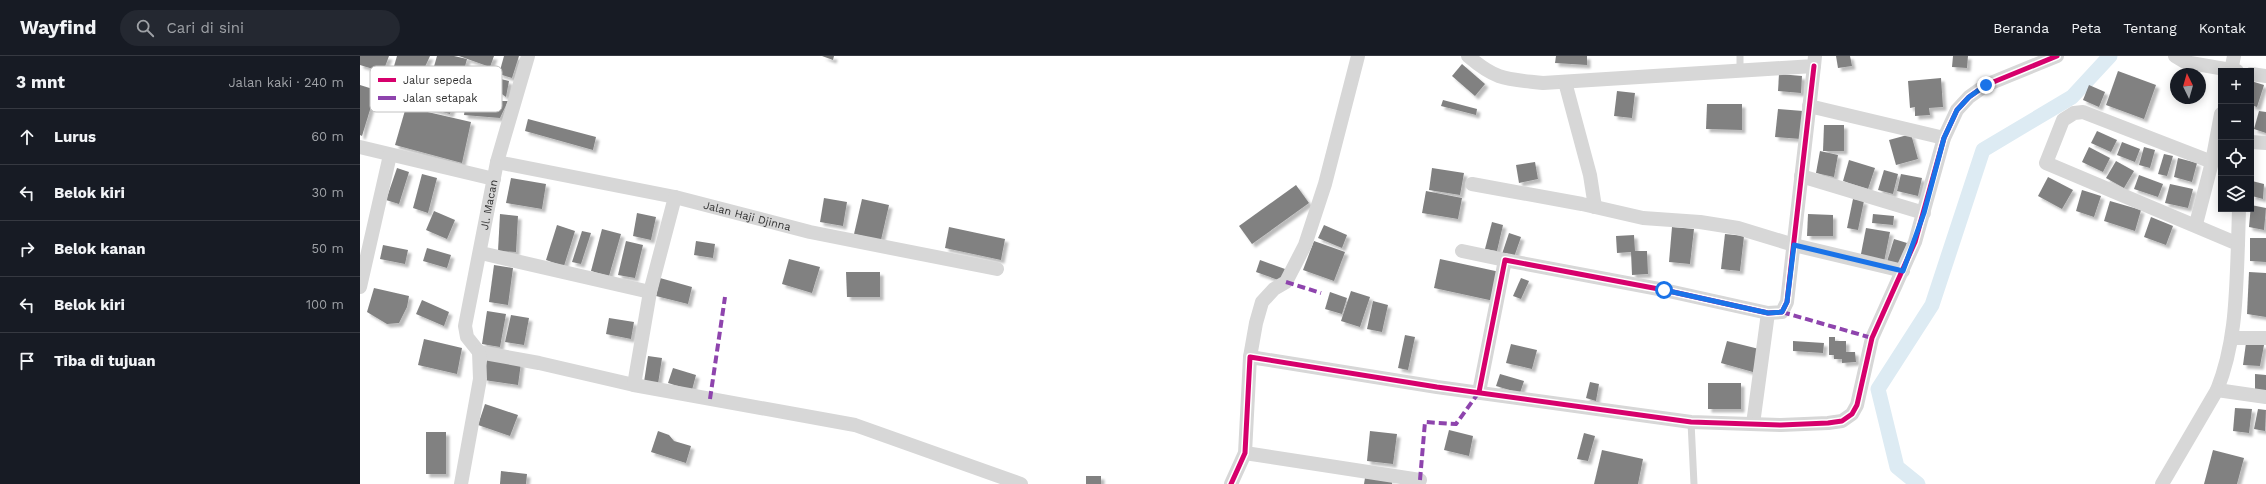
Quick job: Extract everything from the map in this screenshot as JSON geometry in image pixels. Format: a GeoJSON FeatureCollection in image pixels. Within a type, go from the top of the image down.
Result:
{"type":"FeatureCollection","features":[{"type":"Feature","properties":{"kind":"street","name":"Jl. Macan"},"geometry":{"type":"LineString","coordinates":[[480,352],[467,337],[466,326],[497,162],[528,56]]}},
{"type":"Feature","properties":{"kind":"street"},"geometry":{"type":"LineString","coordinates":[[1231,484],[1244,453],[1250,357],[1256,323],[1262,302],[1274,289],[1286,282],[1305,245],[1325,184],[1358,56]]}},
{"type":"Feature","properties":{"kind":"street"},"geometry":{"type":"LineString","coordinates":[[1462,250],[1505,260],[1664,290],[1768,313],[1782,312],[1785,308],[1794,245],[1815,61],[1740,71],[1543,83],[1500,78],[1486,72],[1468,56]]}},
{"type":"Feature","properties":{"kind":"street"},"geometry":{"type":"LineString","coordinates":[[1250,357],[1479,392],[1691,422],[1753,424],[1828,423],[1842,421],[1852,414],[1857,405],[1872,338],[1903,271],[1924,213],[1944,138],[1957,110],[1969,97],[1998,80],[2057,56]]}},
{"type":"Feature","properties":{"kind":"street"},"geometry":{"type":"LineString","coordinates":[[2175,56],[2185,62],[2218,68]]}},
{"type":"Feature","properties":{"kind":"street"},"geometry":{"type":"LineString","coordinates":[[2233,68],[2234,56]]}},
{"type":"Feature","properties":{"kind":"street"},"geometry":{"type":"LineString","coordinates":[[2254,74],[2266,76]]}},
{"type":"Feature","properties":{"kind":"street"},"geometry":{"type":"LineString","coordinates":[[1565,82],[1590,176],[1595,207]]}},
{"type":"Feature","properties":{"kind":"street"},"geometry":{"type":"LineString","coordinates":[[1809,106],[1944,138]]}},
{"type":"Feature","properties":{"kind":"street"},"geometry":{"type":"LineString","coordinates":[[2212,162],[2083,112],[2074,113],[2063,120],[2047,160],[2048,166],[2196,224],[2238,244]]}},
{"type":"Feature","properties":{"kind":"street"},"geometry":{"type":"LineString","coordinates":[[2196,224],[2218,140]]}},
{"type":"Feature","properties":{"kind":"street"},"geometry":{"type":"LineString","coordinates":[[2254,142],[2266,143]]}},
{"type":"Feature","properties":{"kind":"street"},"geometry":{"type":"LineString","coordinates":[[360,147],[494,179]]}},
{"type":"Feature","properties":{"kind":"street"},"geometry":{"type":"LineString","coordinates":[[360,287],[390,154]]}},
{"type":"Feature","properties":{"kind":"street","name":"Jalan Haji Djinna"},"geometry":{"type":"LineString","coordinates":[[497,162],[675,197],[810,232],[997,269]]}},
{"type":"Feature","properties":{"kind":"street"},"geometry":{"type":"LineString","coordinates":[[1801,176],[1924,213]]}},
{"type":"Feature","properties":{"kind":"street"},"geometry":{"type":"LineString","coordinates":[[1472,184],[1595,207],[1643,218],[1700,222],[1738,228],[1794,245],[1903,271]]}},
{"type":"Feature","properties":{"kind":"street"},"geometry":{"type":"LineString","coordinates":[[634,385],[650,292],[675,197]]}},
{"type":"Feature","properties":{"kind":"street"},"geometry":{"type":"LineString","coordinates":[[2162,484],[2217,390],[2226,369],[2233,338],[2239,212]]}},
{"type":"Feature","properties":{"kind":"street"},"geometry":{"type":"LineString","coordinates":[[481,253],[650,292]]}},
{"type":"Feature","properties":{"kind":"street"},"geometry":{"type":"LineString","coordinates":[[1479,392],[1505,260]]}},
{"type":"Feature","properties":{"kind":"street"},"geometry":{"type":"LineString","coordinates":[[1753,424],[1768,313]]}},
{"type":"Feature","properties":{"kind":"street"},"geometry":{"type":"LineString","coordinates":[[2233,338],[2266,338]]}},
{"type":"Feature","properties":{"kind":"street"},"geometry":{"type":"LineString","coordinates":[[461,484],[480,379],[480,352],[539,363],[634,385],[855,425],[1021,484]]}},
{"type":"Feature","properties":{"kind":"street"},"geometry":{"type":"LineString","coordinates":[[2217,390],[2266,397]]}},
{"type":"Feature","properties":{"kind":"street"},"geometry":{"type":"LineString","coordinates":[[1244,453],[1420,480]]}},
{"type":"Feature","properties":{"kind":"lane"},"geometry":{"type":"LineString","coordinates":[[1740,56],[1740,71]]}},
{"type":"Feature","properties":{"kind":"lane"},"geometry":{"type":"LineString","coordinates":[[1691,422],[1694,484]]}},
{"type":"Feature","properties":{"kind":"building"},"geometry":{"type":"Polygon","coordinates":[[[360,56],[389,56],[385,66],[370,66],[370,68],[360,65],[360,56]]]}},
{"type":"Feature","properties":{"kind":"building"},"geometry":{"type":"Polygon","coordinates":[[[397,56],[430,56],[425,66],[394,66],[397,56]]]}},
{"type":"Feature","properties":{"kind":"building"},"geometry":{"type":"Polygon","coordinates":[[[437,56],[454,56],[467,59],[465,66],[434,66],[437,56]]]}},
{"type":"Feature","properties":{"kind":"building"},"geometry":{"type":"Polygon","coordinates":[[[459,56],[494,56],[490,66],[459,56]]]}},
{"type":"Feature","properties":{"kind":"building"},"geometry":{"type":"Polygon","coordinates":[[[504,56],[519,56],[512,78],[502,75],[501,66],[504,56]]]}},
{"type":"Feature","properties":{"kind":"building"},"geometry":{"type":"Polygon","coordinates":[[[822,56],[834,56],[833,60],[822,56]]]}},
{"type":"Feature","properties":{"kind":"building"},"geometry":{"type":"Polygon","coordinates":[[[1556,56],[1587,56],[1587,65],[1555,63],[1556,56]]]}},
{"type":"Feature","properties":{"kind":"building"},"geometry":{"type":"Polygon","coordinates":[[[1836,56],[1850,56],[1852,66],[1838,68],[1836,56]]]}},
{"type":"Feature","properties":{"kind":"building"},"geometry":{"type":"Polygon","coordinates":[[[1953,56],[1968,56],[1967,68],[1952,67],[1953,56]]]}},
{"type":"Feature","properties":{"kind":"building"},"geometry":{"type":"Polygon","coordinates":[[[1462,64],[1485,84],[1475,96],[1452,76],[1462,64]]]}},
{"type":"Feature","properties":{"kind":"building"},"geometry":{"type":"Polygon","coordinates":[[[2118,71],[2156,85],[2144,119],[2106,105],[2118,71]]]}},
{"type":"Feature","properties":{"kind":"building"},"geometry":{"type":"Polygon","coordinates":[[[1779,74],[1802,76],[1801,93],[1778,91],[1779,74]]]}},
{"type":"Feature","properties":{"kind":"building"},"geometry":{"type":"Polygon","coordinates":[[[1941,78],[1943,107],[1929,108],[1930,115],[1915,116],[1915,107],[1910,108],[1908,81],[1941,78]]]}},
{"type":"Feature","properties":{"kind":"building"},"geometry":{"type":"Polygon","coordinates":[[[502,79],[509,81],[506,97],[502,94],[502,79]]]}},
{"type":"Feature","properties":{"kind":"building"},"geometry":{"type":"Polygon","coordinates":[[[2254,82],[2264,85],[2257,107],[2254,106],[2254,82]]]}},
{"type":"Feature","properties":{"kind":"building"},"geometry":{"type":"Polygon","coordinates":[[[360,85],[370,88],[370,110],[362,136],[360,135],[360,85]]]}},
{"type":"Feature","properties":{"kind":"building"},"geometry":{"type":"Polygon","coordinates":[[[2089,85],[2105,92],[2099,107],[2083,100],[2089,85]]]}},
{"type":"Feature","properties":{"kind":"building"},"geometry":{"type":"Polygon","coordinates":[[[1617,91],[1635,93],[1632,118],[1614,116],[1617,91]]]}},
{"type":"Feature","properties":{"kind":"building"},"geometry":{"type":"Polygon","coordinates":[[[1443,100],[1477,109],[1476,115],[1441,106],[1443,100]]]}},
{"type":"Feature","properties":{"kind":"building"},"geometry":{"type":"Polygon","coordinates":[[[502,101],[508,101],[500,118],[464,115],[464,112],[502,112],[502,101]]]}},
{"type":"Feature","properties":{"kind":"building"},"geometry":{"type":"Polygon","coordinates":[[[1707,104],[1742,104],[1742,130],[1706,129],[1707,104]]]}},
{"type":"Feature","properties":{"kind":"building"},"geometry":{"type":"Polygon","coordinates":[[[1778,109],[1803,111],[1801,139],[1775,137],[1778,109]]]}},
{"type":"Feature","properties":{"kind":"building"},"geometry":{"type":"Polygon","coordinates":[[[2259,111],[2266,112],[2266,133],[2254,129],[2259,111]]]}},
{"type":"Feature","properties":{"kind":"building"},"geometry":{"type":"Polygon","coordinates":[[[405,112],[428,112],[471,122],[462,163],[395,145],[405,112]]]}},
{"type":"Feature","properties":{"kind":"building"},"geometry":{"type":"Polygon","coordinates":[[[528,119],[596,137],[593,150],[525,131],[528,119]]]}},
{"type":"Feature","properties":{"kind":"building"},"geometry":{"type":"Polygon","coordinates":[[[1824,125],[1844,125],[1844,151],[1823,151],[1824,125]]]}},
{"type":"Feature","properties":{"kind":"building"},"geometry":{"type":"Polygon","coordinates":[[[2097,131],[2117,140],[2111,152],[2091,143],[2097,131]]]}},
{"type":"Feature","properties":{"kind":"building"},"geometry":{"type":"Polygon","coordinates":[[[1911,134],[1918,159],[1896,165],[1889,140],[1911,134]]]}},
{"type":"Feature","properties":{"kind":"building"},"geometry":{"type":"Polygon","coordinates":[[[2122,142],[2140,149],[2135,162],[2117,155],[2122,142]]]}},
{"type":"Feature","properties":{"kind":"building"},"geometry":{"type":"Polygon","coordinates":[[[2089,147],[2110,158],[2103,172],[2082,162],[2089,147]]]}},
{"type":"Feature","properties":{"kind":"building"},"geometry":{"type":"Polygon","coordinates":[[[2144,147],[2155,150],[2150,168],[2139,165],[2144,147]]]}},
{"type":"Feature","properties":{"kind":"building"},"geometry":{"type":"Polygon","coordinates":[[[1820,151],[1838,155],[1834,177],[1816,173],[1820,151]]]}},
{"type":"Feature","properties":{"kind":"building"},"geometry":{"type":"Polygon","coordinates":[[[2164,154],[2173,156],[2167,176],[2158,174],[2164,154]]]}},
{"type":"Feature","properties":{"kind":"building"},"geometry":{"type":"Polygon","coordinates":[[[2178,158],[2197,163],[2192,182],[2174,177],[2178,158]]]}},
{"type":"Feature","properties":{"kind":"building"},"geometry":{"type":"Polygon","coordinates":[[[1849,160],[1875,168],[1868,189],[1843,181],[1849,160]]]}},
{"type":"Feature","properties":{"kind":"building"},"geometry":{"type":"Polygon","coordinates":[[[2116,161],[2134,171],[2124,188],[2106,178],[2116,161]]]}},
{"type":"Feature","properties":{"kind":"building"},"geometry":{"type":"Polygon","coordinates":[[[1535,162],[1538,179],[1519,183],[1516,165],[1535,162]]]}},
{"type":"Feature","properties":{"kind":"building"},"geometry":{"type":"Polygon","coordinates":[[[397,168],[409,172],[399,204],[386,200],[397,168]]]}},
{"type":"Feature","properties":{"kind":"building"},"geometry":{"type":"Polygon","coordinates":[[[1432,168],[1464,173],[1460,195],[1429,190],[1432,168]]]}},
{"type":"Feature","properties":{"kind":"building"},"geometry":{"type":"Polygon","coordinates":[[[1884,170],[1898,174],[1893,194],[1878,190],[1884,170]]]}},
{"type":"Feature","properties":{"kind":"building"},"geometry":{"type":"Polygon","coordinates":[[[422,174],[437,178],[428,213],[413,208],[422,174]]]}},
{"type":"Feature","properties":{"kind":"building"},"geometry":{"type":"Polygon","coordinates":[[[1901,174],[1922,178],[1918,196],[1897,191],[1901,174]]]}},
{"type":"Feature","properties":{"kind":"building"},"geometry":{"type":"Polygon","coordinates":[[[2139,175],[2163,184],[2158,197],[2134,189],[2139,175]]]}},
{"type":"Feature","properties":{"kind":"building"},"geometry":{"type":"Polygon","coordinates":[[[2048,177],[2073,190],[2062,209],[2038,196],[2048,177]]]}},
{"type":"Feature","properties":{"kind":"building"},"geometry":{"type":"Polygon","coordinates":[[[511,178],[546,184],[542,209],[506,203],[511,178]]]}},
{"type":"Feature","properties":{"kind":"building"},"geometry":{"type":"Polygon","coordinates":[[[2254,182],[2264,184],[2263,199],[2254,197],[2254,182]]]}},
{"type":"Feature","properties":{"kind":"building"},"geometry":{"type":"Polygon","coordinates":[[[2170,184],[2193,189],[2188,208],[2165,203],[2170,184]]]}},
{"type":"Feature","properties":{"kind":"building"},"geometry":{"type":"Polygon","coordinates":[[[1296,185],[1309,203],[1252,244],[1239,226],[1296,185]]]}},
{"type":"Feature","properties":{"kind":"building"},"geometry":{"type":"Polygon","coordinates":[[[2082,190],[2101,196],[2094,217],[2076,211],[2082,190]]]}},
{"type":"Feature","properties":{"kind":"building"},"geometry":{"type":"Polygon","coordinates":[[[1426,191],[1462,198],[1458,219],[1422,213],[1426,191]]]}},
{"type":"Feature","properties":{"kind":"building"},"geometry":{"type":"Polygon","coordinates":[[[824,198],[847,202],[843,226],[820,222],[824,198]]]}},
{"type":"Feature","properties":{"kind":"building"},"geometry":{"type":"Polygon","coordinates":[[[862,199],[889,205],[881,240],[854,234],[862,199]]]}},
{"type":"Feature","properties":{"kind":"building"},"geometry":{"type":"Polygon","coordinates":[[[1853,199],[1864,201],[1858,230],[1847,228],[1853,199]]]}},
{"type":"Feature","properties":{"kind":"building"},"geometry":{"type":"Polygon","coordinates":[[[2110,201],[2141,210],[2135,231],[2104,221],[2110,201]]]}},
{"type":"Feature","properties":{"kind":"building"},"geometry":{"type":"Polygon","coordinates":[[[2254,206],[2266,208],[2264,230],[2249,227],[2250,212],[2254,212],[2254,206]]]}},
{"type":"Feature","properties":{"kind":"building"},"geometry":{"type":"Polygon","coordinates":[[[434,211],[455,220],[447,239],[426,230],[434,211]]]}},
{"type":"Feature","properties":{"kind":"building"},"geometry":{"type":"Polygon","coordinates":[[[637,213],[656,217],[651,240],[633,236],[637,213]]]}},
{"type":"Feature","properties":{"kind":"building"},"geometry":{"type":"Polygon","coordinates":[[[500,214],[518,216],[516,252],[498,251],[500,214]]]}},
{"type":"Feature","properties":{"kind":"building"},"geometry":{"type":"Polygon","coordinates":[[[1808,214],[1833,215],[1833,236],[1807,236],[1808,214]]]}},
{"type":"Feature","properties":{"kind":"building"},"geometry":{"type":"Polygon","coordinates":[[[1873,214],[1894,216],[1893,225],[1872,223],[1873,214]]]}},
{"type":"Feature","properties":{"kind":"building"},"geometry":{"type":"Polygon","coordinates":[[[2151,217],[2173,226],[2166,245],[2144,237],[2151,217]]]}},
{"type":"Feature","properties":{"kind":"building"},"geometry":{"type":"Polygon","coordinates":[[[1492,222],[1503,225],[1497,251],[1485,249],[1492,222]]]}},
{"type":"Feature","properties":{"kind":"building"},"geometry":{"type":"Polygon","coordinates":[[[557,225],[575,231],[564,266],[546,260],[557,225]]]}},
{"type":"Feature","properties":{"kind":"building"},"geometry":{"type":"Polygon","coordinates":[[[1324,225],[1347,235],[1342,248],[1318,238],[1324,225]]]}},
{"type":"Feature","properties":{"kind":"building"},"geometry":{"type":"Polygon","coordinates":[[[949,227],[1005,239],[1001,260],[945,248],[949,227]]]}},
{"type":"Feature","properties":{"kind":"building"},"geometry":{"type":"Polygon","coordinates":[[[1672,227],[1694,229],[1690,264],[1669,262],[1672,227]]]}},
{"type":"Feature","properties":{"kind":"building"},"geometry":{"type":"Polygon","coordinates":[[[1866,228],[1890,232],[1884,262],[1860,259],[1866,228]]]}},
{"type":"Feature","properties":{"kind":"building"},"geometry":{"type":"Polygon","coordinates":[[[602,229],[621,234],[609,276],[591,271],[602,229]]]}},
{"type":"Feature","properties":{"kind":"building"},"geometry":{"type":"Polygon","coordinates":[[[582,231],[591,233],[581,264],[572,262],[582,231]]]}},
{"type":"Feature","properties":{"kind":"building"},"geometry":{"type":"Polygon","coordinates":[[[1509,233],[1521,237],[1513,260],[1501,257],[1509,233]]]}},
{"type":"Feature","properties":{"kind":"building"},"geometry":{"type":"Polygon","coordinates":[[[1725,234],[1744,236],[1740,271],[1721,269],[1725,234]]]}},
{"type":"Feature","properties":{"kind":"building"},"geometry":{"type":"Polygon","coordinates":[[[1634,235],[1635,251],[1647,251],[1648,274],[1632,275],[1631,252],[1617,253],[1616,236],[1634,235]]]}},
{"type":"Feature","properties":{"kind":"building"},"geometry":{"type":"Polygon","coordinates":[[[2250,238],[2266,238],[2266,262],[2250,261],[2250,238]]]}},
{"type":"Feature","properties":{"kind":"building"},"geometry":{"type":"Polygon","coordinates":[[[1894,239],[1907,243],[1899,268],[1886,265],[1894,239]]]}},
{"type":"Feature","properties":{"kind":"building"},"geometry":{"type":"Polygon","coordinates":[[[626,241],[643,245],[635,278],[618,275],[626,241]]]}},
{"type":"Feature","properties":{"kind":"building"},"geometry":{"type":"Polygon","coordinates":[[[696,241],[715,244],[713,258],[694,255],[696,241]]]}},
{"type":"Feature","properties":{"kind":"building"},"geometry":{"type":"Polygon","coordinates":[[[1314,241],[1345,252],[1334,281],[1303,270],[1314,241]]]}},
{"type":"Feature","properties":{"kind":"building"},"geometry":{"type":"Polygon","coordinates":[[[383,245],[408,250],[405,264],[380,259],[383,245]]]}},
{"type":"Feature","properties":{"kind":"building"},"geometry":{"type":"Polygon","coordinates":[[[427,248],[451,255],[447,268],[423,261],[427,248]]]}},
{"type":"Feature","properties":{"kind":"building"},"geometry":{"type":"Polygon","coordinates":[[[789,259],[820,267],[812,293],[782,284],[789,259]]]}},
{"type":"Feature","properties":{"kind":"building"},"geometry":{"type":"Polygon","coordinates":[[[1440,259],[1500,272],[1494,301],[1434,288],[1440,259]]]}},
{"type":"Feature","properties":{"kind":"building"},"geometry":{"type":"Polygon","coordinates":[[[1260,260],[1285,269],[1281,281],[1256,272],[1260,260]]]}},
{"type":"Feature","properties":{"kind":"building"},"geometry":{"type":"Polygon","coordinates":[[[494,265],[513,268],[508,305],[489,302],[494,265]]]}},
{"type":"Feature","properties":{"kind":"building"},"geometry":{"type":"Polygon","coordinates":[[[846,272],[880,272],[880,297],[847,297],[846,272]]]}},
{"type":"Feature","properties":{"kind":"building"},"geometry":{"type":"Polygon","coordinates":[[[2249,272],[2266,273],[2266,317],[2247,314],[2249,272]]]}},
{"type":"Feature","properties":{"kind":"building"},"geometry":{"type":"Polygon","coordinates":[[[660,278],[692,287],[688,304],[656,296],[660,278]]]}},
{"type":"Feature","properties":{"kind":"building"},"geometry":{"type":"Polygon","coordinates":[[[1521,278],[1529,281],[1521,299],[1513,296],[1521,278]]]}},
{"type":"Feature","properties":{"kind":"building"},"geometry":{"type":"Polygon","coordinates":[[[374,288],[409,296],[407,307],[399,323],[387,324],[367,312],[374,288]]]}},
{"type":"Feature","properties":{"kind":"building"},"geometry":{"type":"Polygon","coordinates":[[[1351,291],[1370,297],[1360,327],[1341,321],[1351,291]]]}},
{"type":"Feature","properties":{"kind":"building"},"geometry":{"type":"Polygon","coordinates":[[[1330,292],[1347,298],[1342,314],[1325,309],[1330,292]]]}},
{"type":"Feature","properties":{"kind":"building"},"geometry":{"type":"Polygon","coordinates":[[[422,300],[449,312],[444,326],[416,314],[422,300]]]}},
{"type":"Feature","properties":{"kind":"building"},"geometry":{"type":"Polygon","coordinates":[[[1373,301],[1388,305],[1382,332],[1367,329],[1373,301]]]}},
{"type":"Feature","properties":{"kind":"building"},"geometry":{"type":"Polygon","coordinates":[[[487,311],[506,314],[500,347],[482,344],[487,311]]]}},
{"type":"Feature","properties":{"kind":"building"},"geometry":{"type":"Polygon","coordinates":[[[511,315],[529,318],[524,345],[505,342],[511,315]]]}},
{"type":"Feature","properties":{"kind":"building"},"geometry":{"type":"Polygon","coordinates":[[[609,318],[634,322],[631,339],[606,334],[609,318]]]}},
{"type":"Feature","properties":{"kind":"building"},"geometry":{"type":"Polygon","coordinates":[[[1405,335],[1415,337],[1408,370],[1398,368],[1405,335]]]}},
{"type":"Feature","properties":{"kind":"building"},"geometry":{"type":"Polygon","coordinates":[[[1829,337],[1835,337],[1835,341],[1846,341],[1846,352],[1855,352],[1856,362],[1842,363],[1842,359],[1834,359],[1834,355],[1829,355],[1829,337]]]}},
{"type":"Feature","properties":{"kind":"building"},"geometry":{"type":"Polygon","coordinates":[[[424,339],[462,348],[457,374],[418,365],[424,339]]]}},
{"type":"Feature","properties":{"kind":"building"},"geometry":{"type":"Polygon","coordinates":[[[1727,341],[1759,349],[1753,372],[1721,363],[1727,341]]]}},
{"type":"Feature","properties":{"kind":"building"},"geometry":{"type":"Polygon","coordinates":[[[1793,341],[1824,343],[1823,353],[1793,351],[1793,341]]]}},
{"type":"Feature","properties":{"kind":"building"},"geometry":{"type":"Polygon","coordinates":[[[2246,343],[2264,345],[2260,366],[2243,365],[2246,343]]]}},
{"type":"Feature","properties":{"kind":"building"},"geometry":{"type":"Polygon","coordinates":[[[1511,344],[1537,350],[1532,369],[1506,363],[1511,344]]]}},
{"type":"Feature","properties":{"kind":"building"},"geometry":{"type":"Polygon","coordinates":[[[648,356],[662,358],[658,384],[644,382],[648,356]]]}},
{"type":"Feature","properties":{"kind":"building"},"geometry":{"type":"Polygon","coordinates":[[[487,359],[521,363],[518,385],[484,380],[487,359]]]}},
{"type":"Feature","properties":{"kind":"building"},"geometry":{"type":"Polygon","coordinates":[[[673,368],[696,375],[692,390],[668,383],[673,368]]]}},
{"type":"Feature","properties":{"kind":"building"},"geometry":{"type":"Polygon","coordinates":[[[1500,374],[1524,381],[1520,393],[1496,386],[1500,374]]]}},
{"type":"Feature","properties":{"kind":"building"},"geometry":{"type":"Polygon","coordinates":[[[2255,374],[2266,375],[2266,392],[2255,391],[2255,374]]]}},
{"type":"Feature","properties":{"kind":"building"},"geometry":{"type":"Polygon","coordinates":[[[1590,382],[1599,384],[1596,401],[1586,398],[1590,382]]]}},
{"type":"Feature","properties":{"kind":"building"},"geometry":{"type":"Polygon","coordinates":[[[1708,383],[1741,383],[1741,409],[1708,409],[1708,383]]]}},
{"type":"Feature","properties":{"kind":"building"},"geometry":{"type":"Polygon","coordinates":[[[485,404],[518,415],[510,436],[478,425],[485,404]]]}},
{"type":"Feature","properties":{"kind":"building"},"geometry":{"type":"Polygon","coordinates":[[[2235,408],[2252,409],[2249,433],[2233,431],[2235,408]]]}},
{"type":"Feature","properties":{"kind":"building"},"geometry":{"type":"Polygon","coordinates":[[[2258,409],[2266,410],[2265,431],[2254,429],[2258,409]]]}},
{"type":"Feature","properties":{"kind":"building"},"geometry":{"type":"Polygon","coordinates":[[[1449,430],[1473,436],[1469,456],[1444,450],[1449,430]]]}},
{"type":"Feature","properties":{"kind":"building"},"geometry":{"type":"Polygon","coordinates":[[[658,431],[669,435],[674,441],[691,446],[686,463],[651,452],[658,431]]]}},
{"type":"Feature","properties":{"kind":"building"},"geometry":{"type":"Polygon","coordinates":[[[1370,431],[1397,434],[1393,464],[1367,461],[1370,431]]]}},
{"type":"Feature","properties":{"kind":"building"},"geometry":{"type":"Polygon","coordinates":[[[426,432],[446,432],[446,474],[426,474],[426,432]]]}},
{"type":"Feature","properties":{"kind":"building"},"geometry":{"type":"Polygon","coordinates":[[[1584,433],[1595,436],[1588,461],[1577,459],[1584,433]]]}},
{"type":"Feature","properties":{"kind":"building"},"geometry":{"type":"Polygon","coordinates":[[[1602,450],[1643,459],[1638,484],[1594,484],[1602,450]]]}},
{"type":"Feature","properties":{"kind":"building"},"geometry":{"type":"Polygon","coordinates":[[[2213,450],[2244,458],[2237,484],[2204,484],[2213,450]]]}},
{"type":"Feature","properties":{"kind":"building"},"geometry":{"type":"Polygon","coordinates":[[[501,471],[527,474],[526,484],[500,484],[501,471]]]}},
{"type":"Feature","properties":{"kind":"building"},"geometry":{"type":"Polygon","coordinates":[[[1086,476],[1101,476],[1101,484],[1086,484],[1086,476]]]}},
{"type":"Feature","properties":{"kind":"building"},"geometry":{"type":"Polygon","coordinates":[[[1365,478],[1392,481],[1392,484],[1364,484],[1365,478]]]}},
{"type":"Feature","properties":{"kind":"waterway"},"geometry":{"type":"LineString","coordinates":[[1918,484],[1897,467],[1878,389],[1932,305],[1983,150],[2072,97],[2110,56]]}},
{"type":"Feature","properties":{"kind":"marked path"},"geometry":{"type":"LineString","coordinates":[[1286,282],[1321,293]]}},
{"type":"Feature","properties":{"kind":"marked path"},"geometry":{"type":"LineString","coordinates":[[710,399],[725,297]]}},
{"type":"Feature","properties":{"kind":"marked path"},"geometry":{"type":"LineString","coordinates":[[1782,312],[1872,338]]}},
{"type":"Feature","properties":{"kind":"marked path"},"geometry":{"type":"LineString","coordinates":[[1420,480],[1425,422],[1456,424],[1479,392]]}},
{"type":"Feature","properties":{"kind":"cycle path"},"geometry":{"type":"LineString","coordinates":[[1231,484],[1245,453],[1250,357],[1437,387],[1691,422],[1781,425],[1842,421],[1852,414],[1857,405],[1872,338],[1915,242],[1944,138],[1957,110],[1969,97],[1986,85],[2057,56]]}},
{"type":"Feature","properties":{"kind":"cycle path"},"geometry":{"type":"LineString","coordinates":[[1479,392],[1505,260],[1664,290],[1768,313],[1782,312],[1787,302],[1814,66]]}},
{"type":"Feature","properties":{"kind":"route"},"geometry":{"type":"LineString","coordinates":[[1664,290],[1768,313],[1782,312],[1787,302],[1794,245],[1903,271],[1915,242],[1924,213],[1944,138],[1957,110],[1969,97],[1986,85]]}}]}
